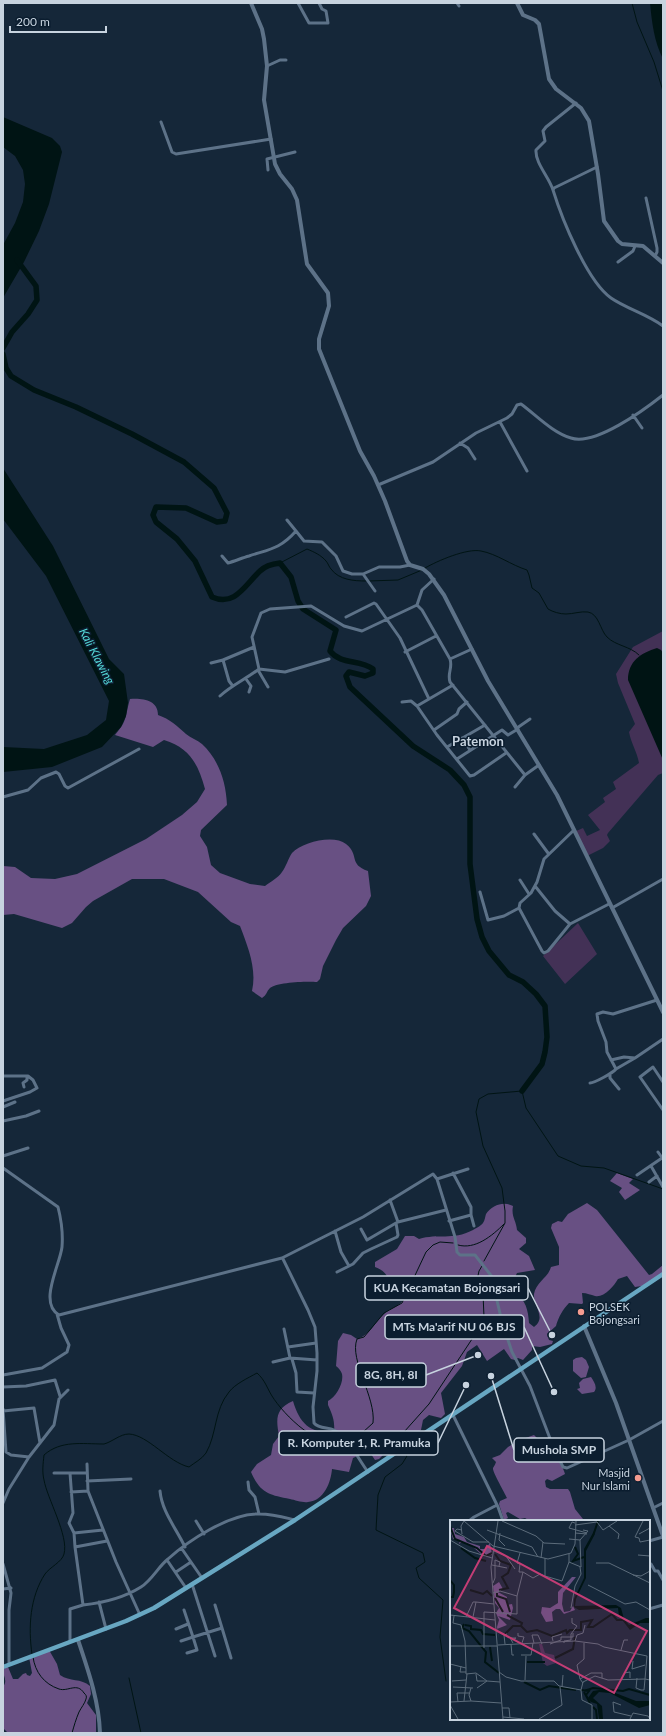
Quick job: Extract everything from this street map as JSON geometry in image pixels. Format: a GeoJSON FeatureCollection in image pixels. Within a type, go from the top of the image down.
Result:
{"type":"FeatureCollection","features":[{"type":"Feature","properties":{"kind":"main road"},"geometry":{"type":"LineString","coordinates":[[3,1666],[78,1640],[140,1615],[186,1588],[295,1520],[368,1472],[663,1274]]}},
{"type":"Feature","properties":{"kind":"street"},"geometry":{"type":"LineString","coordinates":[[298,3],[311,23],[328,23],[326,11],[322,9],[319,3]]}},
{"type":"Feature","properties":{"kind":"street"},"geometry":{"type":"LineString","coordinates":[[517,3],[523,15],[536,20],[539,24],[549,79],[556,89],[576,103],[586,114],[589,121],[604,221],[618,241],[622,244],[643,246],[663,263]]}},
{"type":"Feature","properties":{"kind":"street"},"geometry":{"type":"LineString","coordinates":[[253,4],[262,29],[267,66],[264,94],[273,157],[277,170],[292,189],[297,200],[306,264],[328,293],[329,306],[318,342],[321,357],[360,451],[378,485],[410,565]]}},
{"type":"Feature","properties":{"kind":"street"},"geometry":{"type":"LineString","coordinates":[[267,66],[280,60],[286,60]]}},
{"type":"Feature","properties":{"kind":"street"},"geometry":{"type":"LineString","coordinates":[[576,103],[543,131],[545,142],[536,150],[538,160],[551,181],[559,211],[593,279],[601,289],[615,301],[663,326]]}},
{"type":"Feature","properties":{"kind":"street"},"geometry":{"type":"LineString","coordinates":[[161,122],[172,152],[176,154],[271,139]]}},
{"type":"Feature","properties":{"kind":"street"},"geometry":{"type":"LineString","coordinates":[[268,170],[266,160],[295,152]]}},
{"type":"Feature","properties":{"kind":"street"},"geometry":{"type":"LineString","coordinates":[[553,190],[558,185],[597,167]]}},
{"type":"Feature","properties":{"kind":"street"},"geometry":{"type":"LineString","coordinates":[[646,198],[657,251],[655,256]]}},
{"type":"Feature","properties":{"kind":"street"},"geometry":{"type":"LineString","coordinates":[[618,262],[633,251],[635,246]]}},
{"type":"Feature","properties":{"kind":"street"},"geometry":{"type":"LineString","coordinates":[[378,485],[427,465],[476,433],[500,422],[512,414],[516,405],[521,404],[558,432],[572,439],[585,440],[610,430],[663,395]]}},
{"type":"Feature","properties":{"kind":"street"},"geometry":{"type":"LineString","coordinates":[[633,415],[642,428]]}},
{"type":"Feature","properties":{"kind":"street"},"geometry":{"type":"LineString","coordinates":[[500,422],[527,471]]}},
{"type":"Feature","properties":{"kind":"street"},"geometry":{"type":"LineString","coordinates":[[460,443],[468,448],[475,459]]}},
{"type":"Feature","properties":{"kind":"street"},"geometry":{"type":"LineString","coordinates":[[287,520],[304,541],[322,542],[336,556],[340,567],[345,572],[362,574],[379,567],[400,567],[410,565],[426,571],[434,579],[488,681],[557,795],[663,1012]]}},
{"type":"Feature","properties":{"kind":"street"},"geometry":{"type":"LineString","coordinates":[[222,556],[228,564],[258,553],[270,551],[285,542],[296,531]]}},
{"type":"Feature","properties":{"kind":"street"},"geometry":{"type":"LineString","coordinates":[[362,574],[375,591]]}},
{"type":"Feature","properties":{"kind":"street"},"geometry":{"type":"LineString","coordinates":[[268,687],[259,670],[252,635],[262,614],[270,609],[311,606],[334,621],[360,631],[417,605],[422,590],[434,579]]}},
{"type":"Feature","properties":{"kind":"street"},"geometry":{"type":"LineString","coordinates":[[346,617],[375,603],[400,638],[405,652],[429,699]]}},
{"type":"Feature","properties":{"kind":"street"},"geometry":{"type":"LineString","coordinates":[[417,605],[422,610],[450,659],[452,665],[448,675],[453,685],[525,775]]}},
{"type":"Feature","properties":{"kind":"street"},"geometry":{"type":"LineString","coordinates":[[405,652],[436,636]]}},
{"type":"Feature","properties":{"kind":"street"},"geometry":{"type":"LineString","coordinates":[[212,663],[254,648]]}},
{"type":"Feature","properties":{"kind":"street"},"geometry":{"type":"LineString","coordinates":[[450,659],[472,649]]}},
{"type":"Feature","properties":{"kind":"street"},"geometry":{"type":"LineString","coordinates":[[220,696],[232,685],[246,679],[259,670],[285,672],[329,659]]}},
{"type":"Feature","properties":{"kind":"street"},"geometry":{"type":"LineString","coordinates":[[222,660],[227,676],[232,685]]}},
{"type":"Feature","properties":{"kind":"street"},"geometry":{"type":"LineString","coordinates":[[246,679],[251,686],[249,692]]}},
{"type":"Feature","properties":{"kind":"street"},"geometry":{"type":"LineString","coordinates":[[417,706],[453,685]]}},
{"type":"Feature","properties":{"kind":"street"},"geometry":{"type":"LineString","coordinates":[[402,702],[411,701],[417,706],[456,759],[472,776],[506,753]]}},
{"type":"Feature","properties":{"kind":"street"},"geometry":{"type":"LineString","coordinates":[[434,730],[457,714],[459,708],[467,702]]}},
{"type":"Feature","properties":{"kind":"street"},"geometry":{"type":"LineString","coordinates":[[456,759],[502,730],[508,736],[530,719]]}},
{"type":"Feature","properties":{"kind":"street"},"geometry":{"type":"LineString","coordinates":[[447,747],[485,725]]}},
{"type":"Feature","properties":{"kind":"street"},"geometry":{"type":"LineString","coordinates":[[462,738],[470,750]]}},
{"type":"Feature","properties":{"kind":"street"},"geometry":{"type":"LineString","coordinates":[[3,797],[28,790],[42,778],[56,772],[68,788],[138,749]]}},
{"type":"Feature","properties":{"kind":"street"},"geometry":{"type":"LineString","coordinates":[[515,787],[525,775],[539,764]]}},
{"type":"Feature","properties":{"kind":"street"},"geometry":{"type":"LineString","coordinates":[[574,830],[548,853],[544,859],[535,886],[520,903],[519,908],[544,953],[548,951],[570,924],[610,906],[663,879]]}},
{"type":"Feature","properties":{"kind":"street"},"geometry":{"type":"LineString","coordinates":[[534,834],[548,853]]}},
{"type":"Feature","properties":{"kind":"street"},"geometry":{"type":"LineString","coordinates":[[520,880],[529,894]]}},
{"type":"Feature","properties":{"kind":"street"},"geometry":{"type":"LineString","coordinates":[[535,886],[556,911],[570,924]]}},
{"type":"Feature","properties":{"kind":"street"},"geometry":{"type":"LineString","coordinates":[[480,892],[488,920],[504,916],[519,908]]}},
{"type":"Feature","properties":{"kind":"street"},"geometry":{"type":"LineString","coordinates":[[616,1069],[607,1052],[606,1042],[597,1014],[603,1012],[613,1014],[657,1000]]}},
{"type":"Feature","properties":{"kind":"street"},"geometry":{"type":"LineString","coordinates":[[590,1083],[594,1083],[602,1077],[610,1075],[616,1069],[663,1039]]}},
{"type":"Feature","properties":{"kind":"street"},"geometry":{"type":"LineString","coordinates":[[611,1060],[624,1057],[635,1058]]}},
{"type":"Feature","properties":{"kind":"street"},"geometry":{"type":"LineString","coordinates":[[663,1082],[653,1067],[640,1077],[663,1110]]}},
{"type":"Feature","properties":{"kind":"street"},"geometry":{"type":"LineString","coordinates":[[610,1075],[610,1078],[619,1090]]}},
{"type":"Feature","properties":{"kind":"street"},"geometry":{"type":"LineString","coordinates":[[3,1076],[27,1076],[33,1080],[36,1090],[3,1101]]}},
{"type":"Feature","properties":{"kind":"street"},"geometry":{"type":"LineString","coordinates":[[24,1087],[23,1083],[27,1080],[27,1076]]}},
{"type":"Feature","properties":{"kind":"street"},"geometry":{"type":"LineString","coordinates":[[3,1107],[15,1102]]}},
{"type":"Feature","properties":{"kind":"street"},"geometry":{"type":"LineString","coordinates":[[3,1121],[26,1116],[39,1111]]}},
{"type":"Feature","properties":{"kind":"street"},"geometry":{"type":"LineString","coordinates":[[3,1156],[28,1148]]}},
{"type":"Feature","properties":{"kind":"street"},"geometry":{"type":"LineString","coordinates":[[637,1175],[662,1159],[658,1152]]}},
{"type":"Feature","properties":{"kind":"street"},"geometry":{"type":"LineString","coordinates":[[651,1166],[663,1187]]}},
{"type":"Feature","properties":{"kind":"street"},"geometry":{"type":"LineString","coordinates":[[3,1168],[58,1207],[62,1246],[55,1270],[50,1297],[69,1345],[66,1352],[42,1368],[3,1376]]}},
{"type":"Feature","properties":{"kind":"street"},"geometry":{"type":"LineString","coordinates":[[437,1179],[468,1168]]}},
{"type":"Feature","properties":{"kind":"street"},"geometry":{"type":"LineString","coordinates":[[453,1173],[471,1206],[471,1215],[474,1226]]}},
{"type":"Feature","properties":{"kind":"street"},"geometry":{"type":"LineString","coordinates":[[57,1314],[114,1302],[189,1281],[282,1258],[363,1217],[431,1174],[437,1179],[449,1222],[455,1237],[458,1254],[475,1255],[493,1278],[494,1292],[512,1352],[522,1369],[554,1449],[564,1468],[629,1440],[663,1421]]}},
{"type":"Feature","properties":{"kind":"street"},"geometry":{"type":"LineString","coordinates":[[649,1182],[657,1176]]}},
{"type":"Feature","properties":{"kind":"street"},"geometry":{"type":"LineString","coordinates":[[337,1272],[356,1262],[363,1254],[397,1237],[397,1222],[390,1200]]}},
{"type":"Feature","properties":{"kind":"street"},"geometry":{"type":"LineString","coordinates":[[361,1229],[366,1240],[397,1222],[446,1210]]}},
{"type":"Feature","properties":{"kind":"street"},"geometry":{"type":"LineString","coordinates":[[449,1222],[471,1215]]}},
{"type":"Feature","properties":{"kind":"street"},"geometry":{"type":"LineString","coordinates":[[334,1231],[341,1252],[349,1266]]}},
{"type":"Feature","properties":{"kind":"street"},"geometry":{"type":"LineString","coordinates":[[282,1258],[286,1262],[312,1317],[315,1327],[317,1360],[313,1407],[314,1424],[334,1430],[348,1444],[368,1472]]}},
{"type":"Feature","properties":{"kind":"street"},"geometry":{"type":"LineString","coordinates":[[584,1326],[629,1440],[663,1536],[650,1541]]}},
{"type":"Feature","properties":{"kind":"street"},"geometry":{"type":"LineString","coordinates":[[284,1329],[296,1373],[297,1392],[314,1393]]}},
{"type":"Feature","properties":{"kind":"street"},"geometry":{"type":"LineString","coordinates":[[288,1347],[316,1343]]}},
{"type":"Feature","properties":{"kind":"street"},"geometry":{"type":"LineString","coordinates":[[273,1362],[291,1359],[317,1360]]}},
{"type":"Feature","properties":{"kind":"street"},"geometry":{"type":"LineString","coordinates":[[3,1387],[22,1386],[55,1380],[60,1396],[54,1425],[29,1457],[9,1489],[3,1503]]}},
{"type":"Feature","properties":{"kind":"street"},"geometry":{"type":"LineString","coordinates":[[60,1396],[68,1390]]}},
{"type":"Feature","properties":{"kind":"street"},"geometry":{"type":"LineString","coordinates":[[29,1457],[11,1455],[6,1452],[3,1410],[33,1407],[40,1443]]}},
{"type":"Feature","properties":{"kind":"street"},"geometry":{"type":"LineString","coordinates":[[453,1415],[497,1505],[502,1520]]}},
{"type":"Feature","properties":{"kind":"street"},"geometry":{"type":"LineString","coordinates":[[87,1464],[86,1473],[88,1491],[107,1541],[140,1615]]}},
{"type":"Feature","properties":{"kind":"street"},"geometry":{"type":"LineString","coordinates":[[54,1473],[86,1473]]}},
{"type":"Feature","properties":{"kind":"street"},"geometry":{"type":"LineString","coordinates":[[70,1473],[73,1513],[69,1523],[74,1533],[83,1605]]}},
{"type":"Feature","properties":{"kind":"street"},"geometry":{"type":"LineString","coordinates":[[87,1481],[131,1479]]}},
{"type":"Feature","properties":{"kind":"street"},"geometry":{"type":"LineString","coordinates":[[248,1482],[249,1490],[254,1497],[259,1514]]}},
{"type":"Feature","properties":{"kind":"street"},"geometry":{"type":"LineString","coordinates":[[71,1492],[88,1491]]}},
{"type":"Feature","properties":{"kind":"street"},"geometry":{"type":"LineString","coordinates":[[160,1491],[166,1513],[183,1548],[202,1578]]}},
{"type":"Feature","properties":{"kind":"street"},"geometry":{"type":"LineString","coordinates":[[653,1508],[663,1503]]}},
{"type":"Feature","properties":{"kind":"street"},"geometry":{"type":"LineString","coordinates":[[470,1520],[474,1516],[497,1505]]}},
{"type":"Feature","properties":{"kind":"street"},"geometry":{"type":"LineString","coordinates":[[70,1642],[70,1609],[129,1593],[148,1581],[167,1560],[183,1548],[226,1522],[259,1514],[274,1515],[295,1520]]}},
{"type":"Feature","properties":{"kind":"street"},"geometry":{"type":"LineString","coordinates":[[196,1521],[204,1534]]}},
{"type":"Feature","properties":{"kind":"street"},"geometry":{"type":"LineString","coordinates":[[74,1533],[103,1530]]}},
{"type":"Feature","properties":{"kind":"street"},"geometry":{"type":"LineString","coordinates":[[75,1547],[107,1541]]}},
{"type":"Feature","properties":{"kind":"street"},"geometry":{"type":"LineString","coordinates":[[167,1560],[186,1588]]}},
{"type":"Feature","properties":{"kind":"street"},"geometry":{"type":"LineString","coordinates":[[176,1572],[191,1562]]}},
{"type":"Feature","properties":{"kind":"street"},"geometry":{"type":"LineString","coordinates":[[650,1564],[654,1570],[658,1571],[663,1580]]}},
{"type":"Feature","properties":{"kind":"street"},"geometry":{"type":"LineString","coordinates":[[3,1566],[11,1588],[9,1664]]}},
{"type":"Feature","properties":{"kind":"street"},"geometry":{"type":"LineString","coordinates":[[192,1584],[215,1656]]}},
{"type":"Feature","properties":{"kind":"street"},"geometry":{"type":"LineString","coordinates":[[3,1590],[11,1588]]}},
{"type":"Feature","properties":{"kind":"street"},"geometry":{"type":"LineString","coordinates":[[99,1602],[106,1629]]}},
{"type":"Feature","properties":{"kind":"street"},"geometry":{"type":"LineString","coordinates":[[215,1605],[231,1658]]}},
{"type":"Feature","properties":{"kind":"street"},"geometry":{"type":"LineString","coordinates":[[650,1609],[663,1605]]}},
{"type":"Feature","properties":{"kind":"street"},"geometry":{"type":"LineString","coordinates":[[184,1610],[197,1650],[187,1654]]}},
{"type":"Feature","properties":{"kind":"street"},"geometry":{"type":"LineString","coordinates":[[176,1629],[188,1624]]}},
{"type":"Feature","properties":{"kind":"street"},"geometry":{"type":"LineString","coordinates":[[181,1641],[222,1628]]}},
{"type":"Feature","properties":{"kind":"street"},"geometry":{"type":"LineString","coordinates":[[78,1640],[92,1683],[100,1733]]}},
{"type":"Feature","properties":{"kind":"shaded area"},"geometry":{"type":"Polygon","coordinates":[[[663,631],[663,773],[658,775],[608,833],[607,835],[610,841],[603,848],[587,856],[574,832],[583,828],[587,836],[600,830],[588,815],[605,802],[603,798],[616,789],[613,782],[639,763],[629,732],[635,724],[618,683],[616,674],[633,647],[663,631]]]}},
{"type":"Feature","properties":{"kind":"shaded area"},"geometry":{"type":"Polygon","coordinates":[[[130,699],[140,699],[153,703],[158,715],[170,721],[202,744],[217,764],[225,788],[227,805],[201,830],[200,836],[207,847],[211,865],[220,873],[250,884],[265,886],[280,874],[285,868],[292,853],[297,849],[310,843],[326,840],[341,841],[346,844],[353,852],[358,865],[368,871],[371,896],[366,906],[343,928],[323,966],[320,979],[317,982],[279,984],[270,988],[262,998],[252,991],[253,966],[240,926],[231,922],[198,892],[164,879],[132,879],[93,901],[72,923],[62,928],[14,914],[3,915],[3,866],[15,867],[31,878],[55,879],[77,874],[146,839],[182,815],[197,802],[205,789],[192,758],[187,752],[173,743],[164,740],[153,747],[115,735],[126,718],[130,699]]]}},
{"type":"Feature","properties":{"kind":"shaded area"},"geometry":{"type":"Polygon","coordinates":[[[578,923],[597,954],[565,984],[543,956],[578,923]]]}},
{"type":"Feature","properties":{"kind":"shaded area"},"geometry":{"type":"Polygon","coordinates":[[[617,1173],[633,1179],[629,1183],[640,1190],[625,1200],[619,1192],[622,1188],[610,1181],[617,1173]]]}},
{"type":"Feature","properties":{"kind":"shaded area"},"geometry":{"type":"Polygon","coordinates":[[[587,1203],[597,1210],[649,1275],[663,1265],[663,1273],[642,1286],[635,1287],[627,1276],[618,1279],[611,1288],[602,1295],[595,1296],[582,1293],[583,1303],[569,1303],[561,1314],[556,1326],[547,1334],[549,1340],[553,1341],[552,1344],[540,1347],[532,1346],[532,1350],[523,1360],[518,1358],[515,1360],[511,1359],[504,1349],[487,1361],[477,1345],[467,1352],[462,1366],[441,1393],[445,1414],[441,1418],[429,1415],[423,1420],[421,1430],[385,1453],[379,1459],[375,1460],[371,1454],[362,1454],[353,1458],[349,1472],[332,1469],[326,1490],[314,1501],[304,1502],[276,1496],[266,1492],[258,1485],[251,1472],[257,1464],[271,1455],[273,1444],[279,1436],[277,1424],[278,1415],[287,1404],[293,1401],[302,1421],[312,1429],[334,1434],[334,1422],[328,1401],[336,1393],[342,1381],[342,1374],[336,1366],[338,1341],[343,1333],[351,1335],[357,1339],[365,1335],[384,1314],[399,1305],[404,1299],[407,1294],[394,1284],[383,1272],[375,1267],[375,1262],[397,1249],[405,1236],[414,1236],[419,1239],[426,1237],[458,1235],[480,1226],[491,1208],[502,1204],[513,1206],[517,1230],[526,1238],[526,1243],[519,1249],[529,1256],[535,1270],[517,1273],[514,1279],[515,1293],[524,1302],[529,1323],[534,1327],[539,1320],[534,1298],[535,1290],[551,1267],[559,1265],[559,1247],[551,1228],[552,1224],[558,1221],[562,1222],[568,1214],[587,1203]]]}},
{"type":"Feature","properties":{"kind":"shaded area"},"geometry":{"type":"Polygon","coordinates":[[[582,1357],[586,1360],[589,1367],[586,1377],[581,1378],[573,1371],[573,1360],[582,1357]]]}},
{"type":"Feature","properties":{"kind":"shaded area"},"geometry":{"type":"Polygon","coordinates":[[[591,1377],[596,1388],[594,1392],[582,1394],[577,1389],[580,1388],[579,1383],[583,1379],[591,1377]]]}},
{"type":"Feature","properties":{"kind":"shaded area"},"geometry":{"type":"Polygon","coordinates":[[[534,1435],[538,1439],[537,1446],[539,1447],[551,1442],[565,1474],[552,1481],[547,1479],[545,1481],[546,1487],[550,1489],[568,1489],[575,1509],[583,1519],[592,1520],[528,1520],[525,1518],[520,1519],[508,1512],[506,1513],[508,1518],[504,1520],[499,1504],[500,1501],[507,1498],[493,1470],[496,1462],[492,1458],[500,1455],[508,1447],[520,1440],[534,1435]]]}},
{"type":"Feature","properties":{"kind":"shaded area"},"geometry":{"type":"Polygon","coordinates":[[[49,1650],[57,1664],[60,1675],[68,1679],[83,1682],[90,1686],[91,1694],[87,1703],[96,1715],[96,1733],[8,1733],[3,1728],[3,1687],[5,1680],[3,1669],[8,1667],[13,1679],[18,1679],[26,1673],[30,1676],[32,1673],[29,1657],[49,1650]]]}},
{"type":"Feature","properties":{"kind":"water"},"geometry":{"type":"Polygon","coordinates":[[[650,3],[663,3],[663,59],[655,39],[650,3]]]}},
{"type":"Feature","properties":{"kind":"water"},"geometry":{"type":"Polygon","coordinates":[[[3,117],[52,138],[60,146],[62,152],[49,204],[39,231],[24,262],[3,298],[3,245],[15,223],[23,202],[25,184],[23,170],[15,156],[3,147],[3,117]]]}},
{"type":"Feature","properties":{"kind":"water","name":"Kali Klawing"},"geometry":{"type":"Polygon","coordinates":[[[3,468],[53,546],[109,659],[124,674],[128,703],[126,716],[121,727],[102,747],[52,767],[3,772],[3,747],[44,749],[87,735],[106,720],[109,701],[46,576],[3,519],[3,468]]]}},
{"type":"Feature","properties":{"kind":"water"},"geometry":{"type":"Polygon","coordinates":[[[657,648],[663,653],[663,760],[628,680],[630,668],[636,659],[646,652],[657,648]]]}},
{"type":"Feature","properties":{"kind":"waterway"},"geometry":{"type":"LineString","coordinates":[[632,3],[637,22],[654,62],[663,91]]}},
{"type":"Feature","properties":{"kind":"waterway"},"geometry":{"type":"LineString","coordinates":[[3,348],[12,332],[28,314],[37,300],[36,286],[17,260]]}},
{"type":"Feature","properties":{"kind":"waterway"},"geometry":{"type":"LineString","coordinates":[[3,354],[6,368],[11,376],[34,390],[76,407],[132,434],[184,462],[214,488],[227,513],[225,521],[217,522],[186,508],[156,507],[153,515],[156,522],[177,539],[195,561],[212,597],[220,599],[233,597],[239,593],[262,569],[280,563],[291,577],[298,601],[303,609],[336,630],[330,651],[339,658],[362,664],[373,669],[373,673],[365,676],[349,672],[346,676],[350,687],[413,746],[450,770],[464,785],[470,797],[470,864],[477,919],[482,937],[489,951],[509,975],[523,982],[536,994],[545,1006],[547,1037],[542,1064],[522,1091]]}},
{"type":"Feature","properties":{"kind":"waterway"},"geometry":{"type":"LineString","coordinates":[[280,563],[307,549],[322,557],[338,576],[352,580],[366,581]]}},
{"type":"Feature","properties":{"kind":"waterway"},"geometry":{"type":"LineString","coordinates":[[425,568],[460,553],[468,551],[487,552],[527,570],[532,588],[539,593],[548,609],[564,614],[585,612],[592,613],[607,637],[639,655]]}},
{"type":"Feature","properties":{"kind":"waterway"},"geometry":{"type":"LineString","coordinates":[[369,581],[398,580],[422,570]]}},
{"type":"Feature","properties":{"kind":"waterway"},"geometry":{"type":"LineString","coordinates":[[484,1261],[505,1223],[502,1188],[483,1146],[476,1112],[479,1099],[488,1094],[522,1091],[526,1108],[558,1156],[581,1166],[604,1168],[663,1189]]}},
{"type":"Feature","properties":{"kind":"waterway"},"geometry":{"type":"LineString","coordinates":[[458,1245],[471,1246],[477,1244],[489,1237],[504,1224]]}},
{"type":"Feature","properties":{"kind":"waterway"},"geometry":{"type":"LineString","coordinates":[[347,1439],[352,1434],[362,1433],[373,1423],[371,1402],[359,1368],[356,1348],[357,1339],[364,1337],[384,1313],[402,1303],[426,1252],[433,1245],[440,1242],[453,1243]]}},
{"type":"Feature","properties":{"kind":"waterway"},"geometry":{"type":"LineString","coordinates":[[397,1450],[394,1447],[396,1438],[404,1432],[429,1404],[478,1330],[484,1317],[483,1294],[477,1280],[482,1266]]}},
{"type":"Feature","properties":{"kind":"waterway"},"geometry":{"type":"LineString","coordinates":[[32,1654],[30,1623],[36,1592],[45,1574],[63,1557],[65,1546],[61,1527],[43,1477],[44,1455],[51,1450],[57,1447],[72,1444],[104,1444],[122,1435],[129,1434],[143,1439],[173,1460],[189,1467],[200,1459],[210,1446],[218,1414],[224,1399],[229,1392],[238,1384],[257,1373],[264,1381],[277,1404],[304,1430],[325,1442],[336,1443],[345,1440]]}},
{"type":"Feature","properties":{"kind":"waterway"},"geometry":{"type":"LineString","coordinates":[[398,1453],[400,1455],[405,1454],[407,1456],[402,1464],[385,1477],[378,1495],[376,1530],[423,1553],[425,1562],[416,1568],[419,1578],[443,1600],[440,1637],[446,1681]]}},
{"type":"Feature","properties":{"kind":"waterway"},"geometry":{"type":"LineString","coordinates":[[33,1657],[38,1672],[49,1684],[62,1690],[78,1688],[86,1696],[72,1733]]}},
{"type":"Feature","properties":{"kind":"waterway"},"geometry":{"type":"LineString","coordinates":[[129,1678],[141,1733]]}},
{"type":"Feature","properties":{"kind":"place","name":"POLSEK Bojongsari"},"geometry":{"type":"Point","coordinates":[581,1312]}},
{"type":"Feature","properties":{"kind":"place","name":"KUA Kecamatan Bojongsari"},"geometry":{"type":"Point","coordinates":[552,1335]}},
{"type":"Feature","properties":{"kind":"place","name":"8G, 8H, 8I"},"geometry":{"type":"Point","coordinates":[478,1355]}},
{"type":"Feature","properties":{"kind":"place","name":"Mushola SMP"},"geometry":{"type":"Point","coordinates":[491,1376]}},
{"type":"Feature","properties":{"kind":"place","name":"R. Komputer 1, R. Pramuka"},"geometry":{"type":"Point","coordinates":[466,1385]}},
{"type":"Feature","properties":{"kind":"place","name":"MTs Ma'arif NU 06 BJS"},"geometry":{"type":"Point","coordinates":[554,1392]}},
{"type":"Feature","properties":{"kind":"place","name":"Masjid Nur Islami"},"geometry":{"type":"Point","coordinates":[638,1478]}},
{"type":"Feature","properties":{"kind":"district","name":"Patemon"},"geometry":{"type":"Point","coordinates":[478,741]}}]}
